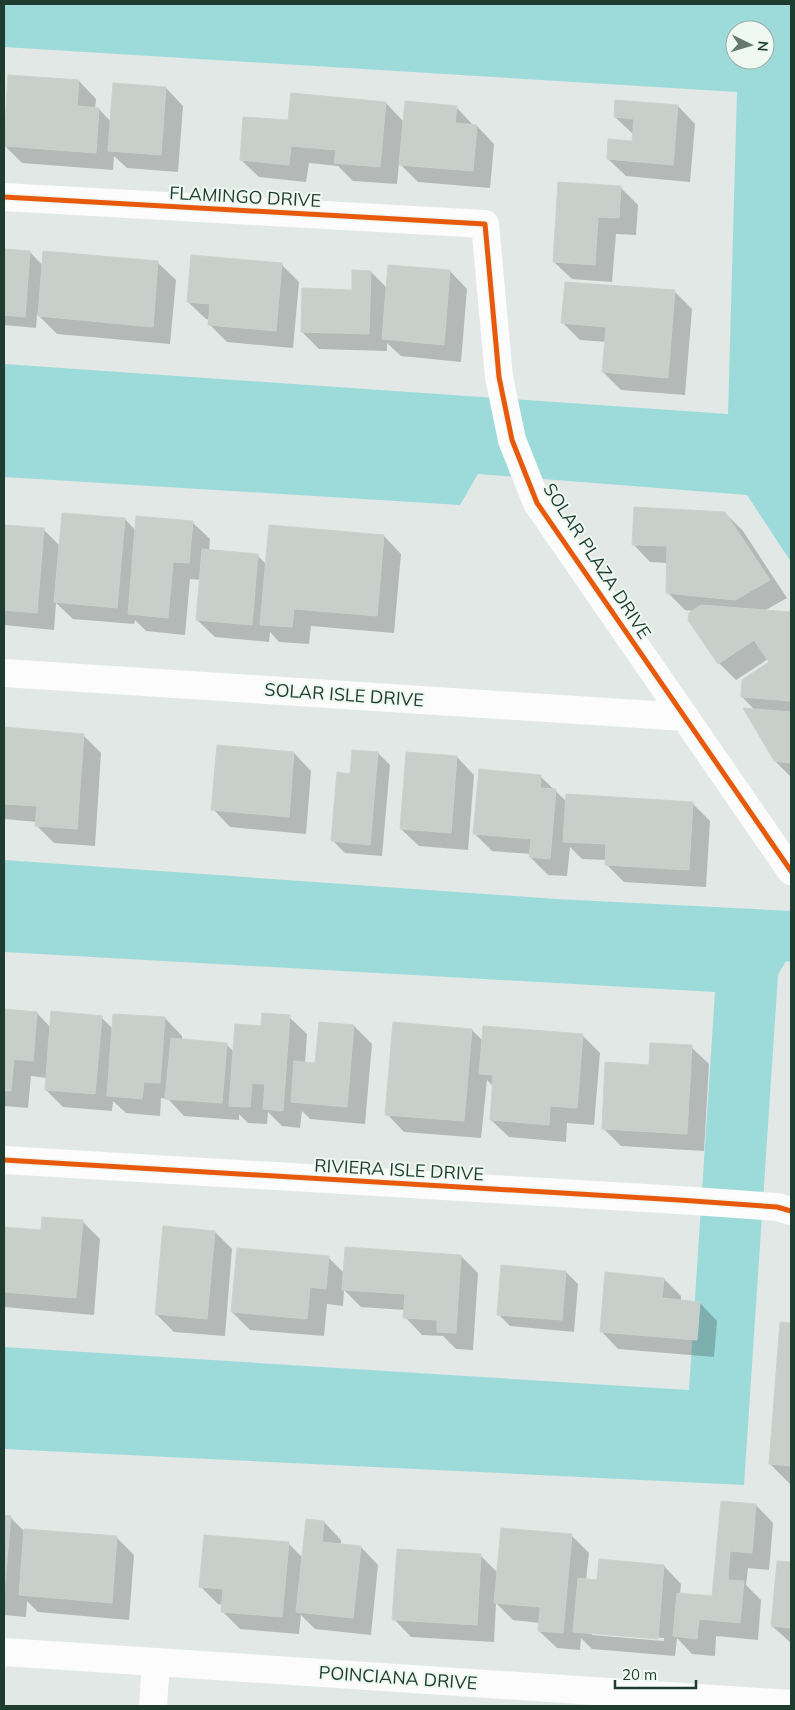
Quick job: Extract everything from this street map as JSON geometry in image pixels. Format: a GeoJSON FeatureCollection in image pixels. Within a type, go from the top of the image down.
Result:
{"type":"FeatureCollection","features":[{"type":"Feature","properties":{"kind":"street","name":"FLAMINGO DRIVE"},"geometry":{"type":"LineString","coordinates":[[4,198],[486,224]]}},
{"type":"Feature","properties":{"kind":"street","name":"SOLAR PLAZA DRIVE"},"geometry":{"type":"LineString","coordinates":[[486,224],[499,377],[512,440],[538,503],[791,872]]}},
{"type":"Feature","properties":{"kind":"street","name":"SOLAR ISLE DRIVE"},"geometry":{"type":"LineString","coordinates":[[4,674],[685,717]]}},
{"type":"Feature","properties":{"kind":"street","name":"RIVIERA ISLE DRIVE"},"geometry":{"type":"LineString","coordinates":[[4,1160],[679,1200],[784,1209]]}},
{"type":"Feature","properties":{"kind":"street","name":"POINCIANA DRIVE"},"geometry":{"type":"LineString","coordinates":[[4,1652],[156,1662],[590,1698],[791,1704]]}},
{"type":"Feature","properties":{"kind":"street"},"geometry":{"type":"LineString","coordinates":[[153,1706],[156,1662]]}},
{"type":"Feature","properties":{"kind":"water"},"geometry":{"type":"Polygon","coordinates":[[[4,4],[791,4],[791,562],[747,495],[478,474],[460,505],[4,477],[4,364],[728,414],[737,92],[4,47],[4,4]]]}},
{"type":"Feature","properties":{"kind":"water"},"geometry":{"type":"Polygon","coordinates":[[[4,860],[556,899],[791,911],[791,962],[786,961],[778,975],[744,1485],[4,1449],[4,1347],[689,1390],[715,992],[4,952],[4,860]]]}},
{"type":"Feature","properties":{"kind":"building"},"geometry":{"type":"Polygon","coordinates":[[[8,75],[79,80],[77,106],[99,108],[96,153],[4,146],[8,75]]]}},
{"type":"Feature","properties":{"kind":"building"},"geometry":{"type":"Polygon","coordinates":[[[113,83],[166,87],[161,155],[108,151],[113,83]]]}},
{"type":"Feature","properties":{"kind":"building"},"geometry":{"type":"Polygon","coordinates":[[[291,93],[386,102],[380,167],[334,163],[336,150],[291,146],[289,165],[240,160],[243,117],[288,120],[291,93]]]}},
{"type":"Feature","properties":{"kind":"building"},"geometry":{"type":"Polygon","coordinates":[[[615,100],[678,105],[673,165],[607,159],[608,139],[632,141],[634,119],[614,117],[615,100]]]}},
{"type":"Feature","properties":{"kind":"building"},"geometry":{"type":"Polygon","coordinates":[[[405,101],[457,106],[455,123],[477,125],[473,171],[399,165],[405,101]]]}},
{"type":"Feature","properties":{"kind":"building"},"geometry":{"type":"Polygon","coordinates":[[[558,182],[621,186],[619,218],[598,217],[595,265],[553,262],[558,182]]]}},
{"type":"Feature","properties":{"kind":"building"},"geometry":{"type":"Polygon","coordinates":[[[4,249],[30,251],[25,317],[4,315],[4,249]]]}},
{"type":"Feature","properties":{"kind":"building"},"geometry":{"type":"Polygon","coordinates":[[[43,251],[158,261],[153,327],[38,316],[43,251]]]}},
{"type":"Feature","properties":{"kind":"building"},"geometry":{"type":"Polygon","coordinates":[[[191,255],[282,263],[276,331],[208,325],[210,304],[187,302],[191,255]]]}},
{"type":"Feature","properties":{"kind":"building"},"geometry":{"type":"Polygon","coordinates":[[[388,265],[450,270],[444,345],[382,339],[388,265]]]}},
{"type":"Feature","properties":{"kind":"building"},"geometry":{"type":"Polygon","coordinates":[[[352,270],[371,271],[369,334],[301,332],[302,288],[352,290],[352,270]]]}},
{"type":"Feature","properties":{"kind":"building"},"geometry":{"type":"Polygon","coordinates":[[[565,282],[675,290],[668,378],[602,372],[606,327],[561,323],[565,282]]]}},
{"type":"Feature","properties":{"kind":"building"},"geometry":{"type":"Polygon","coordinates":[[[634,507],[725,512],[770,580],[735,600],[666,593],[667,546],[632,545],[634,507]]]}},
{"type":"Feature","properties":{"kind":"building"},"geometry":{"type":"Polygon","coordinates":[[[62,513],[125,518],[117,608],[54,602],[62,513]]]}},
{"type":"Feature","properties":{"kind":"building"},"geometry":{"type":"Polygon","coordinates":[[[136,516],[193,521],[189,563],[173,562],[168,618],[128,614],[136,516]]]}},
{"type":"Feature","properties":{"kind":"building"},"geometry":{"type":"Polygon","coordinates":[[[4,525],[44,528],[37,613],[4,610],[4,525]]]}},
{"type":"Feature","properties":{"kind":"building"},"geometry":{"type":"Polygon","coordinates":[[[269,525],[384,535],[377,616],[294,609],[292,627],[260,625],[269,525]]]}},
{"type":"Feature","properties":{"kind":"building"},"geometry":{"type":"Polygon","coordinates":[[[202,549],[258,554],[252,625],[196,620],[202,549]]]}},
{"type":"Feature","properties":{"kind":"building"},"geometry":{"type":"Polygon","coordinates":[[[701,605],[791,612],[791,701],[741,697],[742,680],[769,662],[754,640],[718,664],[688,620],[689,613],[701,605]]]}},
{"type":"Feature","properties":{"kind":"building"},"geometry":{"type":"Polygon","coordinates":[[[743,708],[791,712],[791,763],[774,761],[743,708]]]}},
{"type":"Feature","properties":{"kind":"building"},"geometry":{"type":"Polygon","coordinates":[[[4,727],[84,734],[77,829],[35,826],[37,806],[4,804],[4,727]]]}},
{"type":"Feature","properties":{"kind":"building"},"geometry":{"type":"Polygon","coordinates":[[[217,745],[294,752],[289,817],[211,810],[217,745]]]}},
{"type":"Feature","properties":{"kind":"building"},"geometry":{"type":"Polygon","coordinates":[[[352,750],[378,752],[370,845],[331,841],[337,772],[350,774],[352,750]]]}},
{"type":"Feature","properties":{"kind":"building"},"geometry":{"type":"Polygon","coordinates":[[[406,752],[457,756],[451,833],[400,829],[406,752]]]}},
{"type":"Feature","properties":{"kind":"building"},"geometry":{"type":"Polygon","coordinates":[[[479,769],[541,775],[540,788],[556,789],[550,859],[529,857],[531,839],[473,834],[479,769]]]}},
{"type":"Feature","properties":{"kind":"building"},"geometry":{"type":"Polygon","coordinates":[[[566,794],[693,802],[689,870],[605,865],[606,844],[563,842],[566,794]]]}},
{"type":"Feature","properties":{"kind":"building"},"geometry":{"type":"Polygon","coordinates":[[[4,1009],[37,1012],[33,1061],[14,1059],[11,1091],[4,1091],[4,1009]]]}},
{"type":"Feature","properties":{"kind":"building"},"geometry":{"type":"Polygon","coordinates":[[[51,1011],[102,1016],[95,1094],[45,1090],[51,1011]]]}},
{"type":"Feature","properties":{"kind":"building"},"geometry":{"type":"Polygon","coordinates":[[[262,1013],[290,1015],[283,1111],[263,1109],[265,1084],[252,1083],[250,1107],[229,1106],[235,1024],[261,1026],[262,1013]]]}},
{"type":"Feature","properties":{"kind":"building"},"geometry":{"type":"Polygon","coordinates":[[[113,1014],[165,1017],[160,1083],[144,1082],[142,1099],[107,1096],[113,1014]]]}},
{"type":"Feature","properties":{"kind":"building"},"geometry":{"type":"Polygon","coordinates":[[[319,1022],[354,1025],[347,1107],[291,1102],[294,1061],[315,1063],[319,1022]]]}},
{"type":"Feature","properties":{"kind":"building"},"geometry":{"type":"Polygon","coordinates":[[[393,1022],[472,1029],[464,1121],[385,1115],[393,1022]]]}},
{"type":"Feature","properties":{"kind":"building"},"geometry":{"type":"Polygon","coordinates":[[[483,1026],[583,1034],[577,1108],[550,1106],[549,1125],[490,1120],[493,1075],[479,1074],[483,1026]]]}},
{"type":"Feature","properties":{"kind":"building"},"geometry":{"type":"Polygon","coordinates":[[[171,1038],[227,1043],[222,1103],[165,1099],[171,1038]]]}},
{"type":"Feature","properties":{"kind":"building"},"geometry":{"type":"Polygon","coordinates":[[[650,1043],[692,1045],[687,1134],[602,1129],[605,1062],[649,1065],[650,1043]]]}},
{"type":"Feature","properties":{"kind":"building"},"geometry":{"type":"Polygon","coordinates":[[[42,1217],[83,1220],[76,1298],[4,1292],[4,1227],[41,1230],[42,1217]]]}},
{"type":"Feature","properties":{"kind":"building"},"geometry":{"type":"Polygon","coordinates":[[[163,1226],[215,1231],[207,1319],[155,1314],[163,1226]]]}},
{"type":"Feature","properties":{"kind":"building"},"geometry":{"type":"Polygon","coordinates":[[[345,1247],[461,1255],[456,1333],[437,1332],[437,1320],[403,1318],[405,1294],[342,1290],[345,1247]]]}},
{"type":"Feature","properties":{"kind":"building"},"geometry":{"type":"Polygon","coordinates":[[[237,1248],[329,1256],[326,1289],[310,1287],[307,1319],[231,1312],[237,1248]]]}},
{"type":"Feature","properties":{"kind":"building"},"geometry":{"type":"Polygon","coordinates":[[[501,1265],[566,1271],[562,1320],[497,1315],[501,1265]]]}},
{"type":"Feature","properties":{"kind":"building"},"geometry":{"type":"Polygon","coordinates":[[[605,1272],[664,1278],[662,1298],[700,1302],[697,1340],[600,1332],[605,1272]]]}},
{"type":"Feature","properties":{"kind":"building"},"geometry":{"type":"Polygon","coordinates":[[[780,1322],[791,1323],[791,1466],[769,1464],[780,1322]]]}},
{"type":"Feature","properties":{"kind":"building"},"geometry":{"type":"Polygon","coordinates":[[[721,1501],[756,1504],[752,1553],[730,1551],[728,1580],[744,1581],[740,1623],[699,1619],[697,1639],[673,1636],[677,1593],[712,1596],[721,1501]]]}},
{"type":"Feature","properties":{"kind":"building"},"geometry":{"type":"Polygon","coordinates":[[[4,1515],[11,1516],[4,1593],[4,1515]]]}},
{"type":"Feature","properties":{"kind":"building"},"geometry":{"type":"Polygon","coordinates":[[[306,1519],[324,1521],[322,1542],[361,1546],[353,1618],[296,1612],[306,1519]]]}},
{"type":"Feature","properties":{"kind":"building"},"geometry":{"type":"Polygon","coordinates":[[[501,1528],[572,1534],[563,1633],[538,1631],[540,1607],[494,1603],[501,1528]]]}},
{"type":"Feature","properties":{"kind":"building"},"geometry":{"type":"Polygon","coordinates":[[[24,1529],[117,1536],[112,1603],[19,1595],[24,1529]]]}},
{"type":"Feature","properties":{"kind":"building"},"geometry":{"type":"Polygon","coordinates":[[[204,1535],[289,1542],[282,1617],[221,1612],[223,1589],[199,1587],[204,1535]]]}},
{"type":"Feature","properties":{"kind":"building"},"geometry":{"type":"Polygon","coordinates":[[[397,1549],[481,1554],[477,1625],[392,1620],[397,1549]]]}},
{"type":"Feature","properties":{"kind":"building"},"geometry":{"type":"Polygon","coordinates":[[[599,1559],[664,1565],[658,1639],[573,1632],[578,1578],[597,1580],[599,1559]]]}},
{"type":"Feature","properties":{"kind":"building"},"geometry":{"type":"Polygon","coordinates":[[[777,1561],[791,1562],[791,1628],[771,1626],[777,1561]]]}},
{"type":"Feature","properties":{"kind":"cycle path"},"geometry":{"type":"LineString","coordinates":[[4,197],[485,224],[499,377],[512,440],[537,503],[791,871]]}},
{"type":"Feature","properties":{"kind":"cycle path"},"geometry":{"type":"LineString","coordinates":[[4,1160],[679,1200],[777,1207],[791,1211]]}}]}
